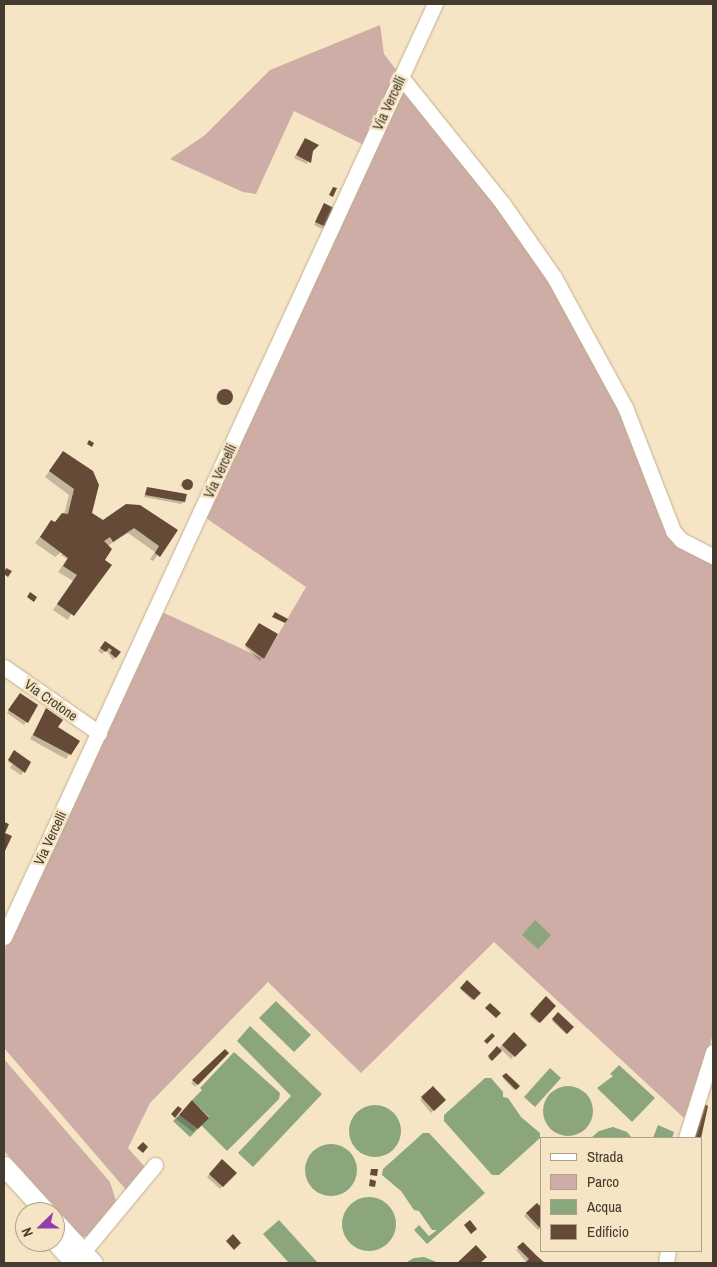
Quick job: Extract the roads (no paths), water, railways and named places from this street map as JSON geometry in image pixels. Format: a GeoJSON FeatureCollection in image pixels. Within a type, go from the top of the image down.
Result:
{"type":"FeatureCollection","features":[{"type":"Feature","properties":{"kind":"main road"},"geometry":{"type":"LineString","coordinates":[[4,1166],[37,1202]]}},
{"type":"Feature","properties":{"kind":"main road"},"geometry":{"type":"LineString","coordinates":[[4,1185],[19,1202]]}},
{"type":"Feature","properties":{"kind":"main road"},"geometry":{"type":"LineString","coordinates":[[65,1235],[84,1259]]}},
{"type":"Feature","properties":{"kind":"main road"},"geometry":{"type":"LineString","coordinates":[[65,1247],[84,1259]]}},
{"type":"Feature","properties":{"kind":"street","name":"Via Vercelli"},"geometry":{"type":"LineString","coordinates":[[4,937],[10,907],[99,734],[435,4]]}},
{"type":"Feature","properties":{"kind":"street"},"geometry":{"type":"LineString","coordinates":[[401,78],[503,204],[554,277],[625,407],[674,531],[681,540],[713,556]]}},
{"type":"Feature","properties":{"kind":"street","name":"Via Crotone"},"geometry":{"type":"LineString","coordinates":[[4,667],[99,734]]}},
{"type":"Feature","properties":{"kind":"street"},"geometry":{"type":"LineString","coordinates":[[686,1137],[713,1052]]}},
{"type":"Feature","properties":{"kind":"street"},"geometry":{"type":"LineString","coordinates":[[84,1259],[155,1165]]}},
{"type":"Feature","properties":{"kind":"water"},"geometry":{"type":"Polygon","coordinates":[[[535,920],[551,935],[538,949],[522,935],[535,920]]]}},
{"type":"Feature","properties":{"kind":"water"},"geometry":{"type":"Polygon","coordinates":[[[276,1001],[311,1035],[294,1052],[259,1018],[276,1001]]]}},
{"type":"Feature","properties":{"kind":"water"},"geometry":{"type":"Polygon","coordinates":[[[250,1026],[322,1094],[253,1167],[238,1153],[291,1096],[237,1041],[250,1026]]]}},
{"type":"Feature","properties":{"kind":"water"},"geometry":{"type":"Polygon","coordinates":[[[234,1052],[280,1093],[279,1099],[227,1151],[201,1125],[209,1117],[192,1100],[202,1090],[200,1088],[234,1052]]]}},
{"type":"Feature","properties":{"kind":"water"},"geometry":{"type":"Polygon","coordinates":[[[619,1065],[655,1098],[632,1122],[597,1088],[613,1076],[610,1074],[619,1065]]]}},
{"type":"Feature","properties":{"kind":"water"},"geometry":{"type":"Polygon","coordinates":[[[550,1068],[561,1078],[535,1107],[524,1097],[550,1068]]]}},
{"type":"Feature","properties":{"kind":"water"},"geometry":{"type":"Polygon","coordinates":[[[485,1078],[491,1078],[503,1092],[503,1097],[508,1098],[521,1117],[540,1133],[540,1138],[499,1175],[492,1175],[444,1121],[444,1115],[485,1078]]]}},
{"type":"Feature","properties":{"kind":"water"},"geometry":{"type":"Polygon","coordinates":[[[568,1086],[582,1090],[589,1097],[593,1111],[589,1125],[582,1132],[568,1136],[554,1132],[547,1125],[543,1111],[547,1097],[554,1090],[568,1086]]]}},
{"type":"Feature","properties":{"kind":"water"},"geometry":{"type":"Polygon","coordinates":[[[375,1105],[385,1107],[393,1113],[399,1121],[401,1131],[399,1141],[393,1149],[385,1155],[375,1157],[365,1155],[357,1149],[351,1141],[349,1131],[351,1121],[357,1113],[365,1107],[375,1105]]]}},
{"type":"Feature","properties":{"kind":"water"},"geometry":{"type":"Polygon","coordinates":[[[179,1115],[198,1129],[190,1137],[173,1121],[179,1115]]]}},
{"type":"Feature","properties":{"kind":"water"},"geometry":{"type":"Polygon","coordinates":[[[658,1125],[674,1132],[672,1137],[653,1137],[658,1125]]]}},
{"type":"Feature","properties":{"kind":"water"},"geometry":{"type":"Polygon","coordinates":[[[613,1127],[627,1132],[631,1137],[592,1137],[599,1131],[613,1127]]]}},
{"type":"Feature","properties":{"kind":"water"},"geometry":{"type":"Polygon","coordinates":[[[423,1133],[429,1133],[485,1193],[427,1244],[414,1230],[419,1225],[429,1236],[437,1230],[432,1230],[419,1211],[414,1210],[401,1191],[382,1175],[383,1169],[423,1133]]]}},
{"type":"Feature","properties":{"kind":"water"},"geometry":{"type":"Polygon","coordinates":[[[326,1144],[336,1144],[345,1148],[353,1156],[357,1170],[353,1184],[345,1192],[336,1196],[326,1196],[317,1192],[309,1184],[305,1175],[305,1165],[309,1156],[317,1148],[326,1144]]]}},
{"type":"Feature","properties":{"kind":"water"},"geometry":{"type":"Polygon","coordinates":[[[364,1197],[374,1197],[384,1201],[392,1209],[396,1224],[392,1239],[384,1247],[374,1251],[364,1251],[354,1247],[346,1239],[342,1229],[342,1219],[346,1209],[354,1201],[364,1197]]]}},
{"type":"Feature","properties":{"kind":"water"},"geometry":{"type":"Polygon","coordinates":[[[279,1220],[318,1263],[289,1263],[263,1234],[279,1220]]]}},
{"type":"Feature","properties":{"kind":"water"},"geometry":{"type":"Polygon","coordinates":[[[424,1257],[439,1263],[405,1263],[414,1258],[424,1257]]]}}]}
